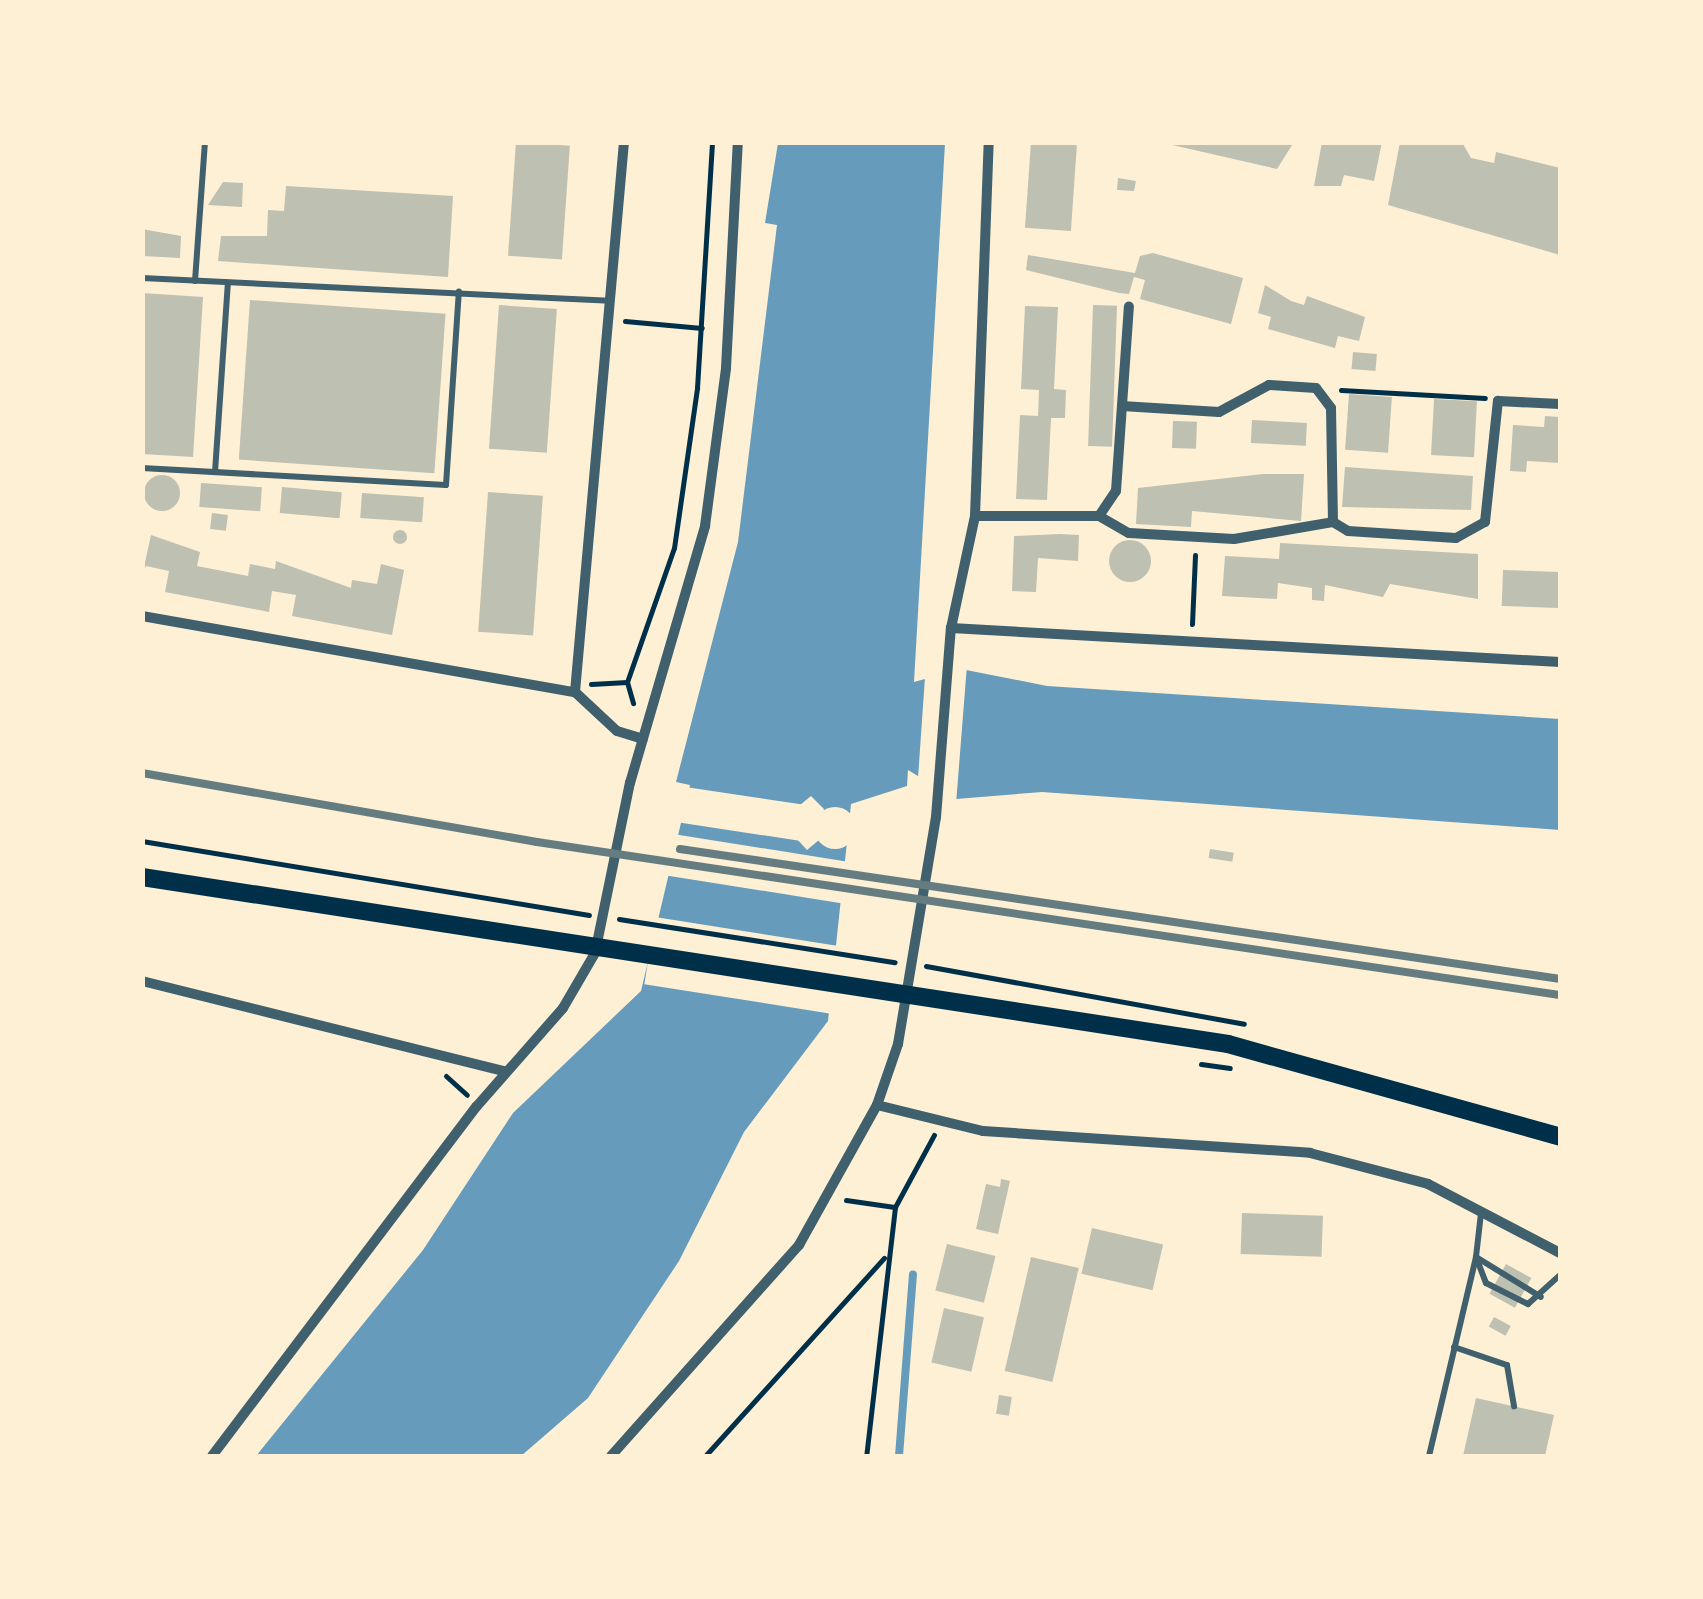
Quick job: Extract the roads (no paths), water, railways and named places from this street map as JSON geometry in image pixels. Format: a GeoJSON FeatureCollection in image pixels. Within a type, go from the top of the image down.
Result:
{"type":"FeatureCollection","features":[{"type":"Feature","properties":{"kind":"main road"},"geometry":{"type":"LineString","coordinates":[[142,877],[1002,1005],[1312,1061],[1560,1137]]}},
{"type":"Feature","properties":{"kind":"street"},"geometry":{"type":"LineString","coordinates":[[574,692],[624,142]]}},
{"type":"Feature","properties":{"kind":"street"},"geometry":{"type":"LineString","coordinates":[[212,1456],[506,1072],[562,1008],[594,953],[643,739],[695,583],[708,507],[738,142]]}},
{"type":"Feature","properties":{"kind":"street"},"geometry":{"type":"LineString","coordinates":[[612,1456],[764,1290],[831,1198],[877,1105],[898,1044],[938,796],[946,662],[975,516],[989,142]]}},
{"type":"Feature","properties":{"kind":"street"},"geometry":{"type":"LineString","coordinates":[[1099,516],[1116,491],[1130,306]]}},
{"type":"Feature","properties":{"kind":"street"},"geometry":{"type":"LineString","coordinates":[[1122,406],[1219,412],[1276,384],[1323,392],[1333,522]]}},
{"type":"Feature","properties":{"kind":"street"},"geometry":{"type":"LineString","coordinates":[[1333,522],[1348,531],[1470,536],[1489,508],[1498,402],[1560,404]]}},
{"type":"Feature","properties":{"kind":"street"},"geometry":{"type":"LineString","coordinates":[[975,516],[1099,516],[1130,533],[1196,537],[1308,533],[1333,522]]}},
{"type":"Feature","properties":{"kind":"street"},"geometry":{"type":"LineString","coordinates":[[142,616],[574,692],[617,730],[643,739]]}},
{"type":"Feature","properties":{"kind":"street"},"geometry":{"type":"LineString","coordinates":[[951,628],[1560,662]]}},
{"type":"Feature","properties":{"kind":"street"},"geometry":{"type":"LineString","coordinates":[[142,981],[506,1072]]}},
{"type":"Feature","properties":{"kind":"street"},"geometry":{"type":"LineString","coordinates":[[877,1105],[941,1122],[1310,1154],[1482,1208],[1560,1253]]}},
{"type":"Feature","properties":{"kind":"lane"},"geometry":{"type":"LineString","coordinates":[[195,281],[204,142]]}},
{"type":"Feature","properties":{"kind":"lane"},"geometry":{"type":"LineString","coordinates":[[142,278],[609,301]]}},
{"type":"Feature","properties":{"kind":"lane"},"geometry":{"type":"LineString","coordinates":[[215,472],[228,283]]}},
{"type":"Feature","properties":{"kind":"lane"},"geometry":{"type":"LineString","coordinates":[[142,468],[446,485],[459,291]]}},
{"type":"Feature","properties":{"kind":"lane"},"geometry":{"type":"LineString","coordinates":[[1428,1456],[1476,1257],[1482,1208]]}},
{"type":"Feature","properties":{"kind":"lane"},"geometry":{"type":"LineString","coordinates":[[1476,1257],[1541,1298]]}},
{"type":"Feature","properties":{"kind":"lane"},"geometry":{"type":"LineString","coordinates":[[1476,1257],[1486,1283],[1528,1304],[1541,1298],[1560,1275]]}},
{"type":"Feature","properties":{"kind":"lane"},"geometry":{"type":"LineString","coordinates":[[1454,1347],[1508,1365],[1514,1406]]}},
{"type":"Feature","properties":{"kind":"water"},"geometry":{"type":"Polygon","coordinates":[[[778,143],[945,143],[914,682],[961,669],[1047,686],[1560,719],[1560,830],[1042,792],[956,799],[908,770],[907,786],[851,804],[828,1021],[744,1132],[679,1261],[588,1398],[521,1456],[256,1456],[423,1250],[513,1113],[641,991],[690,785],[676,782],[738,542],[777,225],[765,223],[778,143]],[[811,796],[800,805],[795,837],[807,850],[819,840],[824,809],[811,796]]]}},
{"type":"Feature","properties":{"kind":"waterway"},"geometry":{"type":"LineString","coordinates":[[899,1456],[913,1275]]}},
{"type":"Feature","properties":{"kind":"railway"},"geometry":{"type":"LineString","coordinates":[[142,773],[537,842],[1560,995]]}},
{"type":"Feature","properties":{"kind":"railway"},"geometry":{"type":"LineString","coordinates":[[680,849],[1560,979]]}}]}
